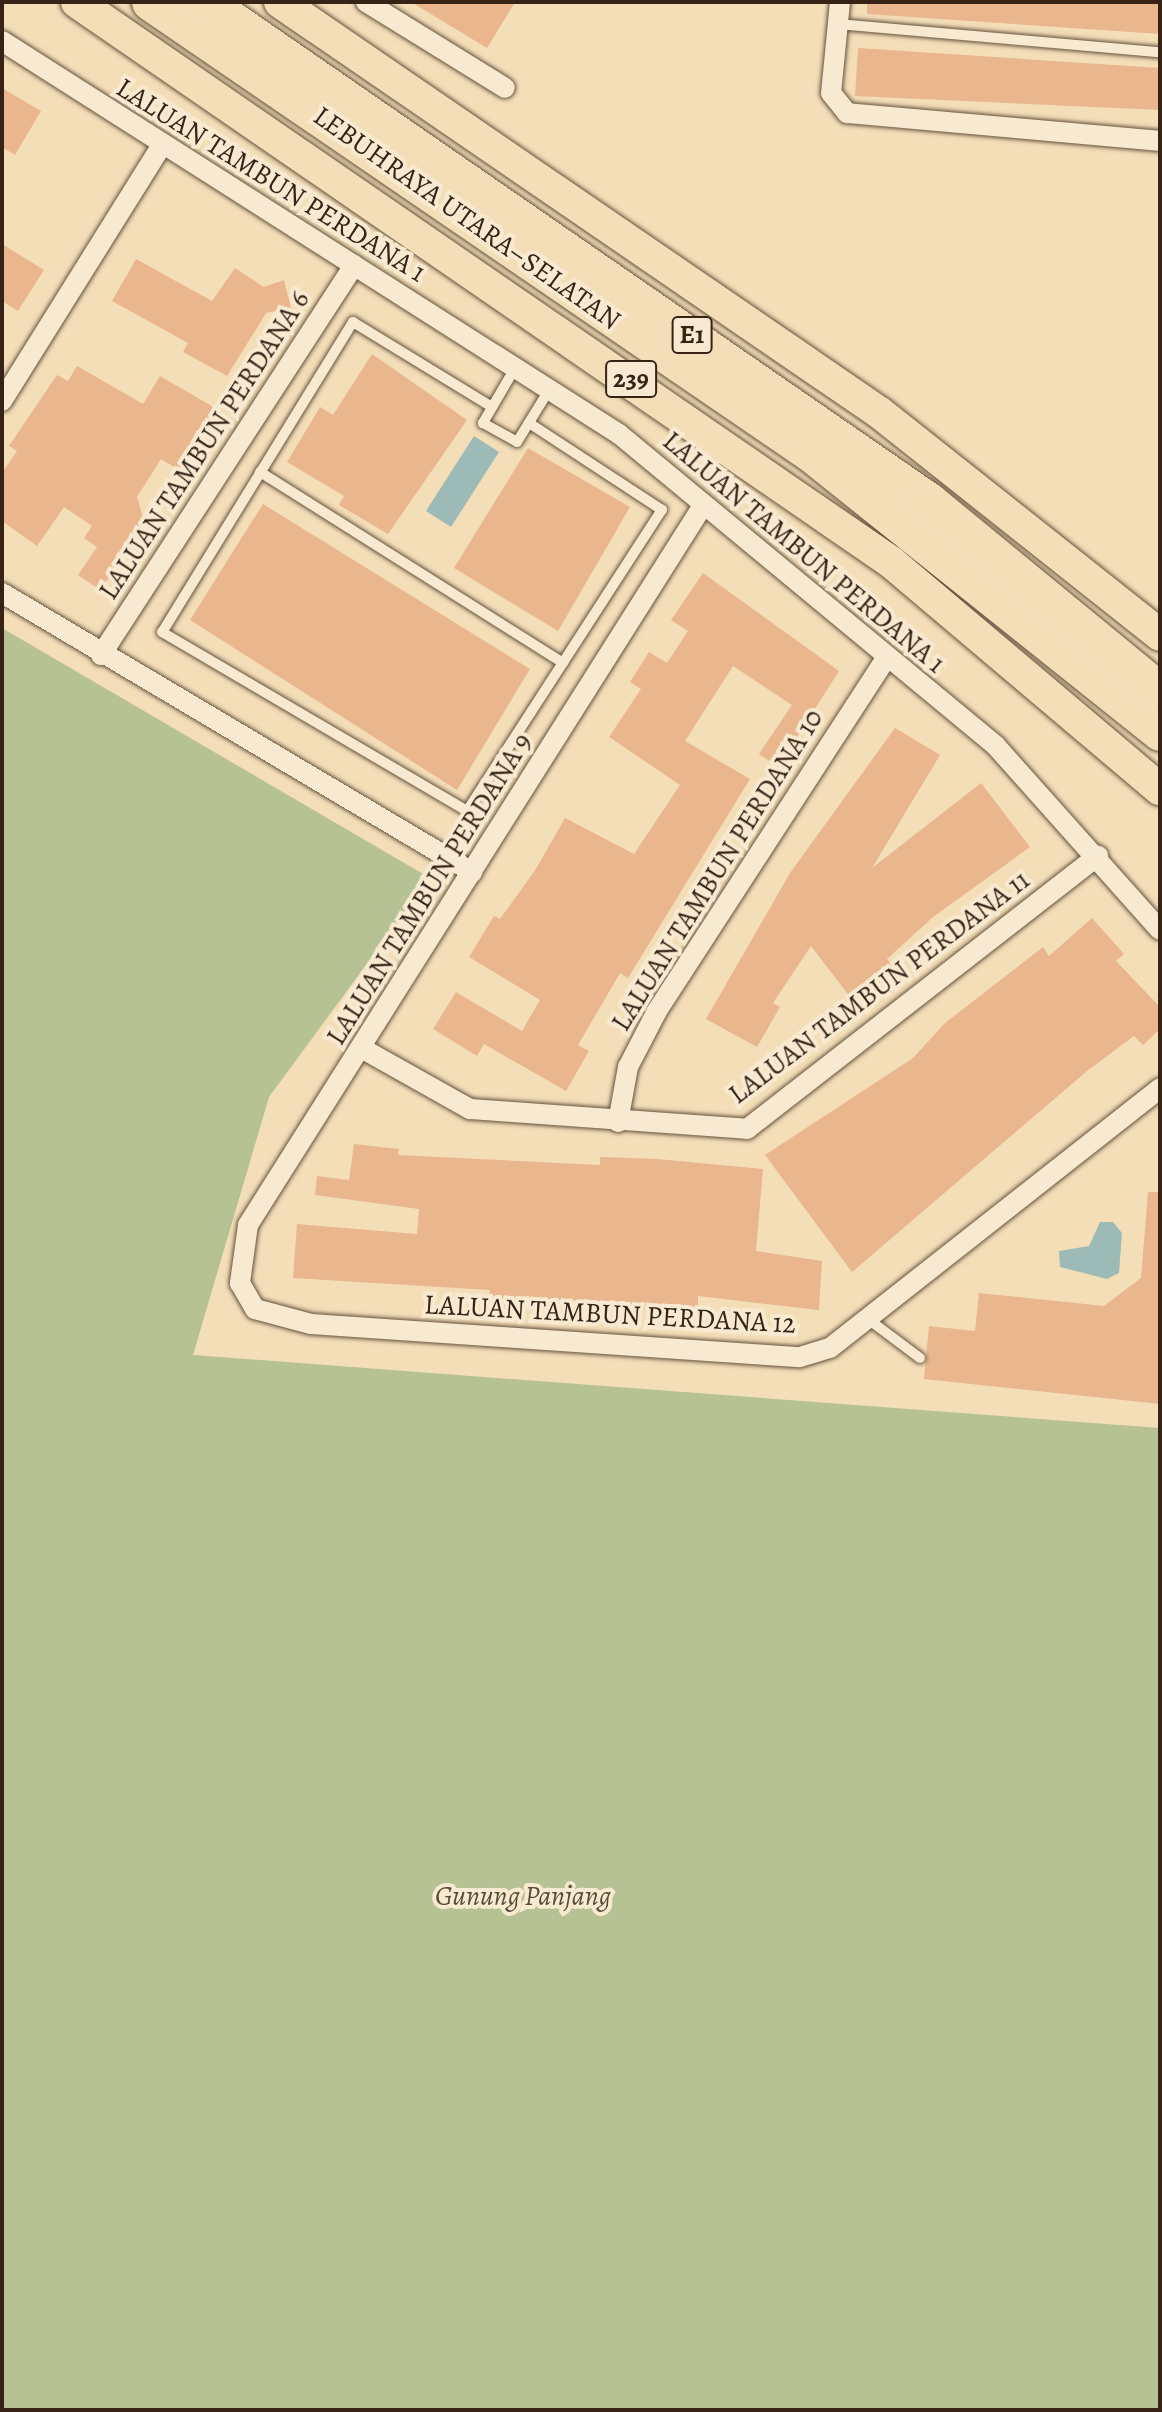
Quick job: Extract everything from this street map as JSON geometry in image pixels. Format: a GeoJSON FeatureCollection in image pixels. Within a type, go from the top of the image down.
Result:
{"type":"FeatureCollection","features":[{"type":"Feature","properties":{"kind":"highway","name":"LEBUHRAYA UTARA–SELATAN"},"geometry":{"type":"LineString","coordinates":[[151,2],[811,453],[1160,732]]}},
{"type":"Feature","properties":{"kind":"highway","name":"LEBUHRAYA UTARA–SELATAN"},"geometry":{"type":"LineString","coordinates":[[205,2],[904,484],[1160,692]]}},
{"type":"Feature","properties":{"kind":"main road","name":"239"},"geometry":{"type":"LineString","coordinates":[[77,2],[891,562],[1160,789]]}},
{"type":"Feature","properties":{"kind":"main road"},"geometry":{"type":"LineString","coordinates":[[280,2],[880,413],[1160,635]]}},
{"type":"Feature","properties":{"kind":"main road"},"geometry":{"type":"LineString","coordinates":[[311,2],[361,38],[404,86]]}},
{"type":"Feature","properties":{"kind":"street"},"geometry":{"type":"LineString","coordinates":[[366,2],[505,88]]}},
{"type":"Feature","properties":{"kind":"street"},"geometry":{"type":"LineString","coordinates":[[840,2],[831,93],[847,113],[1160,141]]}},
{"type":"Feature","properties":{"kind":"street","name":"LALUAN TAMBUN PERDANA 1"},"geometry":{"type":"LineString","coordinates":[[2,41],[619,434],[702,507],[996,746],[1098,856],[1160,930]]}},
{"type":"Feature","properties":{"kind":"street"},"geometry":{"type":"LineString","coordinates":[[2,401],[162,145]]}},
{"type":"Feature","properties":{"kind":"street","name":"LALUAN TAMBUN PERDANA 6"},"geometry":{"type":"LineString","coordinates":[[101,655],[354,265]]}},
{"type":"Feature","properties":{"kind":"street","name":"LALUAN TAMBUN PERDANA 9"},"geometry":{"type":"LineString","coordinates":[[255,1309],[240,1283],[248,1225],[363,1049],[702,507]]}},
{"type":"Feature","properties":{"kind":"street"},"geometry":{"type":"LineString","coordinates":[[2,593],[101,655],[472,872]]}},
{"type":"Feature","properties":{"kind":"street","name":"LALUAN TAMBUN PERDANA 10"},"geometry":{"type":"LineString","coordinates":[[618,1122],[628,1067],[657,1011],[886,658]]}},
{"type":"Feature","properties":{"kind":"street","name":"LALUAN TAMBUN PERDANA 11"},"geometry":{"type":"LineString","coordinates":[[363,1049],[470,1109],[747,1129],[1098,856]]}},
{"type":"Feature","properties":{"kind":"street","name":"LALUAN TAMBUN PERDANA 12"},"geometry":{"type":"LineString","coordinates":[[255,1309],[311,1324],[800,1357],[830,1348],[1160,1088]]}},
{"type":"Feature","properties":{"kind":"lane"},"geometry":{"type":"LineString","coordinates":[[837,24],[1160,52]]}},
{"type":"Feature","properties":{"kind":"lane"},"geometry":{"type":"LineString","coordinates":[[492,407],[353,322],[162,632],[467,811],[662,510],[529,423]]}},
{"type":"Feature","properties":{"kind":"lane"},"geometry":{"type":"LineString","coordinates":[[515,368],[483,423],[517,442],[549,390]]}},
{"type":"Feature","properties":{"kind":"lane"},"geometry":{"type":"LineString","coordinates":[[260,472],[563,663]]}},
{"type":"Feature","properties":{"kind":"lane"},"geometry":{"type":"LineString","coordinates":[[868,1319],[920,1358]]}},
{"type":"Feature","properties":{"kind":"green space","name":"Gunung Panjang"},"geometry":{"type":"Polygon","coordinates":[[[2,628],[430,878],[269,1097],[193,1355],[1160,1428],[1160,2410],[2,2410],[2,628]]]}},
{"type":"Feature","properties":{"kind":"water"},"geometry":{"type":"Polygon","coordinates":[[[474,436],[499,452],[451,527],[426,511],[474,436]]]}},
{"type":"Feature","properties":{"kind":"water"},"geometry":{"type":"Polygon","coordinates":[[[1100,1222],[1113,1222],[1122,1233],[1119,1273],[1107,1279],[1060,1267],[1059,1251],[1089,1246],[1100,1222]]]}},
{"type":"Feature","properties":{"kind":"building"},"geometry":{"type":"Polygon","coordinates":[[[411,2],[515,2],[487,48],[411,2]]]}},
{"type":"Feature","properties":{"kind":"building"},"geometry":{"type":"Polygon","coordinates":[[[867,2],[1160,2],[1160,34],[867,14],[867,2]]]}},
{"type":"Feature","properties":{"kind":"building"},"geometry":{"type":"Polygon","coordinates":[[[858,48],[1160,68],[1160,110],[855,96],[858,48]]]}},
{"type":"Feature","properties":{"kind":"building"},"geometry":{"type":"Polygon","coordinates":[[[2,88],[41,111],[15,155],[2,147],[2,88]]]}},
{"type":"Feature","properties":{"kind":"building"},"geometry":{"type":"Polygon","coordinates":[[[2,244],[44,270],[18,311],[2,301],[2,244]]]}},
{"type":"Feature","properties":{"kind":"building"},"geometry":{"type":"Polygon","coordinates":[[[136,259],[212,301],[235,268],[264,287],[284,280],[291,308],[266,313],[227,376],[183,352],[188,343],[112,301],[136,259]]]}},
{"type":"Feature","properties":{"kind":"building"},"geometry":{"type":"Polygon","coordinates":[[[372,354],[467,420],[388,534],[339,505],[344,496],[287,462],[320,407],[333,415],[372,354]]]}},
{"type":"Feature","properties":{"kind":"building"},"geometry":{"type":"Polygon","coordinates":[[[77,366],[143,404],[160,376],[215,408],[179,470],[161,459],[137,497],[145,524],[100,590],[78,575],[97,547],[84,538],[92,526],[64,507],[37,546],[2,521],[2,473],[17,451],[9,446],[57,375],[68,381],[77,366]]]}},
{"type":"Feature","properties":{"kind":"building"},"geometry":{"type":"Polygon","coordinates":[[[528,448],[630,507],[558,631],[454,568],[528,448]]]}},
{"type":"Feature","properties":{"kind":"building"},"geometry":{"type":"Polygon","coordinates":[[[263,504],[530,669],[457,790],[190,620],[263,504]]]}},
{"type":"Feature","properties":{"kind":"building"},"geometry":{"type":"Polygon","coordinates":[[[703,573],[839,671],[778,767],[759,754],[792,705],[733,666],[685,741],[750,779],[628,978],[620,973],[578,1045],[589,1051],[566,1091],[484,1044],[477,1056],[433,1029],[456,992],[522,1031],[540,1000],[469,957],[494,916],[500,919],[536,869],[565,818],[634,854],[680,785],[609,737],[641,689],[630,682],[649,652],[667,663],[688,631],[671,620],[703,573]]]}},
{"type":"Feature","properties":{"kind":"building"},"geometry":{"type":"Polygon","coordinates":[[[895,728],[940,755],[872,868],[981,783],[1030,847],[933,917],[887,959],[896,970],[854,1002],[811,946],[773,1003],[780,1007],[757,1047],[706,1019],[790,873],[895,728]]]}},
{"type":"Feature","properties":{"kind":"building"},"geometry":{"type":"Polygon","coordinates":[[[1092,918],[1124,954],[1116,961],[1160,1007],[1160,1029],[1143,1045],[1134,1036],[1087,1071],[852,1272],[765,1155],[913,1058],[945,1023],[1043,947],[1049,956],[1092,918]]]}},
{"type":"Feature","properties":{"kind":"building"},"geometry":{"type":"Polygon","coordinates":[[[354,1144],[399,1149],[398,1155],[600,1165],[600,1157],[658,1159],[763,1169],[756,1251],[822,1261],[819,1310],[698,1296],[698,1313],[638,1310],[638,1323],[612,1322],[613,1302],[517,1298],[516,1315],[488,1312],[490,1290],[293,1278],[297,1224],[417,1234],[419,1209],[315,1195],[317,1176],[349,1180],[354,1144]]]}},
{"type":"Feature","properties":{"kind":"building"},"geometry":{"type":"Polygon","coordinates":[[[1148,1192],[1160,1192],[1160,1404],[924,1379],[929,1326],[975,1331],[979,1293],[1104,1306],[1141,1278],[1148,1192]]]}}]}
